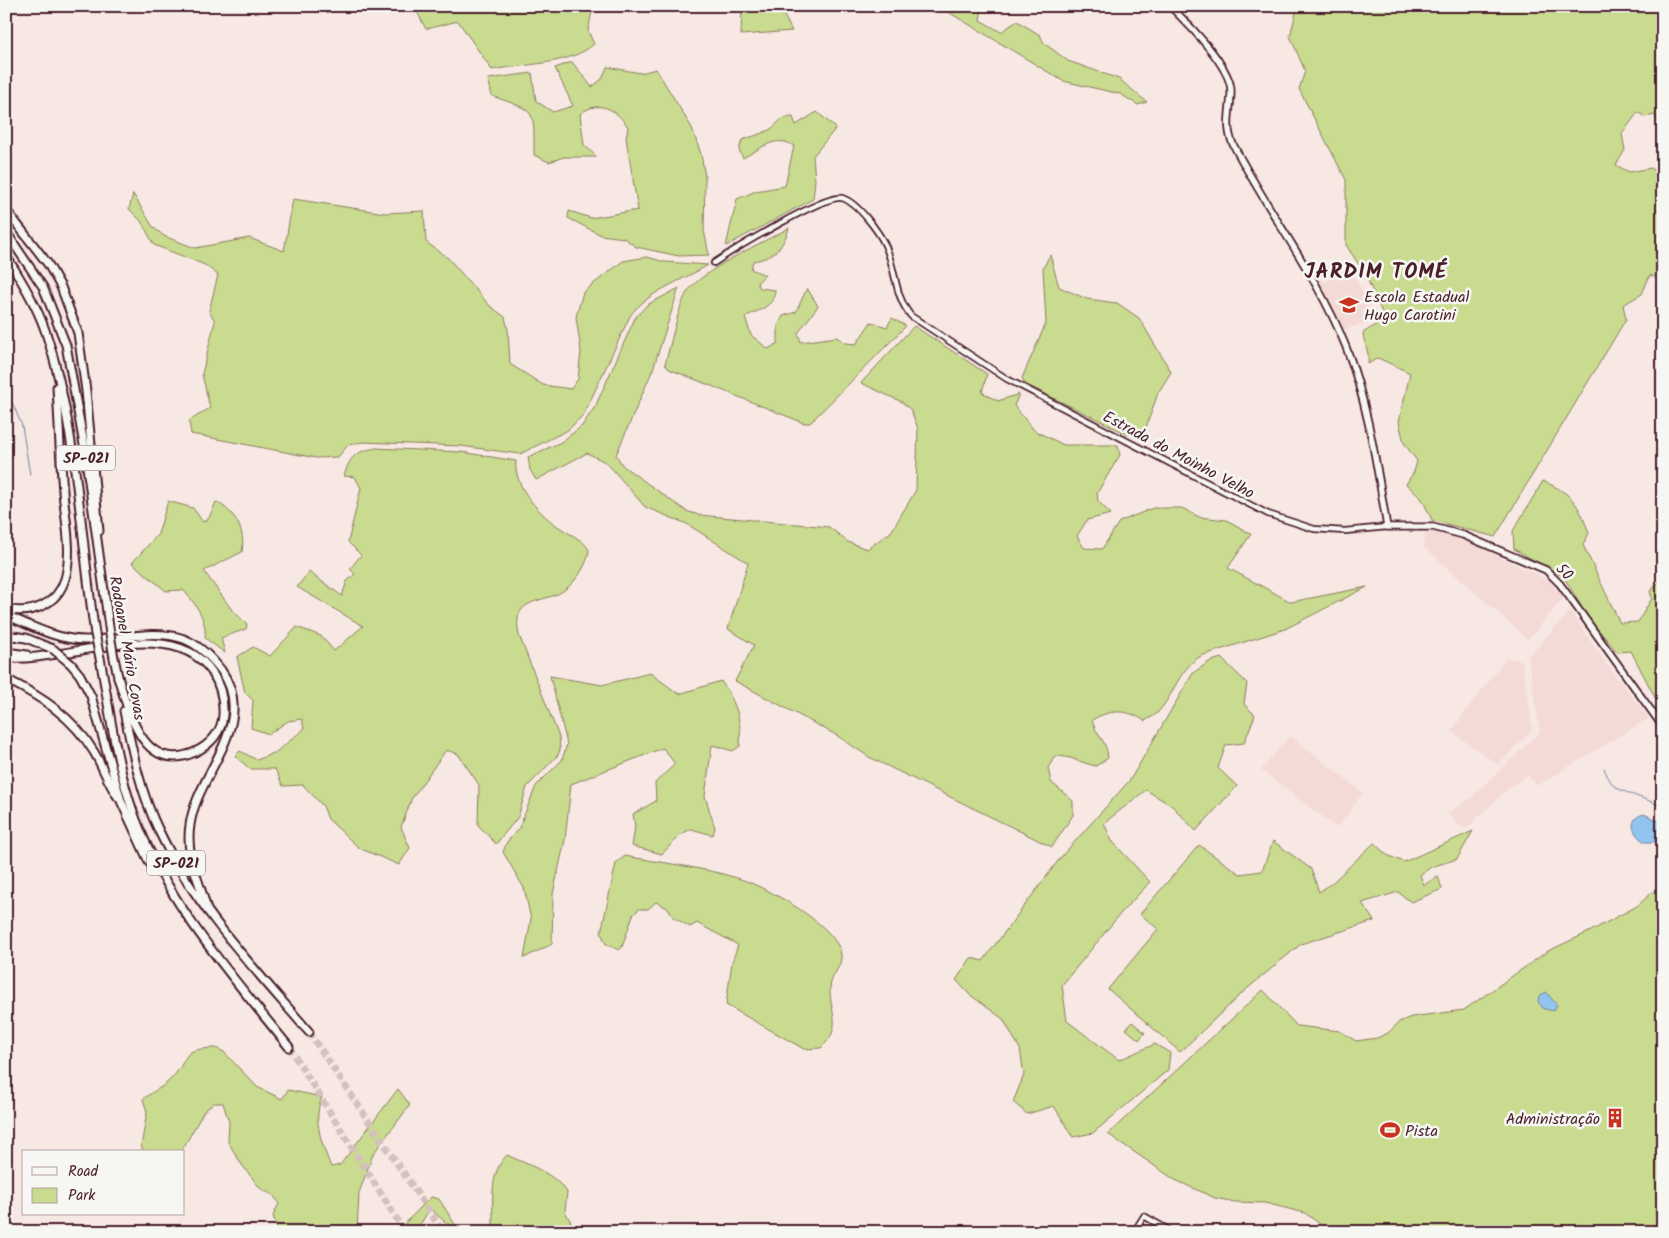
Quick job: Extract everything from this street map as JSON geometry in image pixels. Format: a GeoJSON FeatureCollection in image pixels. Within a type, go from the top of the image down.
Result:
{"type":"FeatureCollection","features":[{"type":"Feature","properties":{"kind":"highway"},"geometry":{"type":"LineString","coordinates":[[6,210],[48,264],[71,309],[82,356],[102,576]]}},
{"type":"Feature","properties":{"kind":"highway","name":"Rodoanel Mário Covas"},"geometry":{"type":"LineString","coordinates":[[6,232],[43,287],[66,345],[84,445],[114,658],[135,763],[150,809],[178,866],[206,910],[309,1032]]}},
{"type":"Feature","properties":{"kind":"highway","name":"Rodoanel Mário Covas"},"geometry":{"type":"LineString","coordinates":[[6,256],[34,303],[56,364],[68,432],[95,634],[123,778],[135,817],[161,874],[197,930],[289,1047]]}},
{"type":"Feature","properties":{"kind":"highway"},"geometry":{"type":"LineString","coordinates":[[6,609],[31,610],[46,605],[60,590],[67,571],[67,541],[56,364]]}},
{"type":"Feature","properties":{"kind":"highway"},"geometry":{"type":"LineString","coordinates":[[6,615],[52,634],[76,640],[145,634],[174,636],[202,649],[223,673],[232,692],[232,726],[222,750],[195,802],[190,828],[190,856],[206,910]]}},
{"type":"Feature","properties":{"kind":"highway"},"geometry":{"type":"LineString","coordinates":[[6,635],[26,638],[70,664],[80,675],[91,696],[121,801],[149,862],[161,874]]}},
{"type":"Feature","properties":{"kind":"highway"},"geometry":{"type":"LineString","coordinates":[[6,658],[149,642],[162,642],[183,648],[206,664],[217,680],[223,705],[222,720],[218,733],[209,743],[193,753],[174,756],[159,752],[138,734],[118,677]]}},
{"type":"Feature","properties":{"kind":"highway"},"geometry":{"type":"LineString","coordinates":[[6,652],[51,652]]}},
{"type":"Feature","properties":{"kind":"highway"},"geometry":{"type":"LineString","coordinates":[[6,679],[34,694],[70,720],[92,749],[111,787],[121,801]]}},
{"type":"Feature","properties":{"kind":"main road"},"geometry":{"type":"LineString","coordinates":[[1170,6],[1207,47],[1230,80],[1228,130],[1233,144],[1271,214],[1311,276],[1345,346],[1363,408],[1387,527]]}},
{"type":"Feature","properties":{"kind":"main road","name":"50"},"geometry":{"type":"LineString","coordinates":[[1387,527],[1433,527],[1454,532],[1546,570],[1560,584],[1663,727]]}},
{"type":"Feature","properties":{"kind":"street","name":"Estrada do Moinho Velho"},"geometry":{"type":"LineString","coordinates":[[714,263],[812,207],[829,199],[842,198],[857,208],[880,236],[890,259],[897,289],[907,311],[915,320],[1007,379],[1221,491],[1276,517],[1302,527],[1328,531],[1387,527]]}},
{"type":"Feature","properties":{"kind":"street"},"geometry":{"type":"LineString","coordinates":[[1134,1232],[1144,1216],[1172,1232]]}},
{"type":"Feature","properties":{"kind":"shaded area","name":"Escola Estadual Hugo Carotini"},"geometry":{"type":"Polygon","coordinates":[[[1348,265],[1363,292],[1374,319],[1342,331],[1319,282],[1323,279],[1325,282],[1337,275],[1336,271],[1348,265]]]}},
{"type":"Feature","properties":{"kind":"shaded area"},"geometry":{"type":"Polygon","coordinates":[[[1426,528],[1443,530],[1550,581],[1564,597],[1528,640],[1424,547],[1426,528]]]}},
{"type":"Feature","properties":{"kind":"shaded area"},"geometry":{"type":"Polygon","coordinates":[[[1570,611],[1608,666],[1649,718],[1537,786],[1528,775],[1511,786],[1467,828],[1461,827],[1447,813],[1470,799],[1540,732],[1528,657],[1570,611]]]}},
{"type":"Feature","properties":{"kind":"shaded area"},"geometry":{"type":"Polygon","coordinates":[[[1506,658],[1522,661],[1533,729],[1498,765],[1451,731],[1506,658]]]}},
{"type":"Feature","properties":{"kind":"shaded area"},"geometry":{"type":"Polygon","coordinates":[[[1290,736],[1363,793],[1337,828],[1261,770],[1290,736]]]}},
{"type":"Feature","properties":{"kind":"green space"},"geometry":{"type":"Polygon","coordinates":[[[414,6],[593,6],[588,31],[594,44],[584,51],[560,60],[492,70],[458,21],[426,29],[414,6]]]}},
{"type":"Feature","properties":{"kind":"green space"},"geometry":{"type":"Polygon","coordinates":[[[742,6],[779,6],[792,31],[741,35],[742,6]]]}},
{"type":"Feature","properties":{"kind":"green space"},"geometry":{"type":"Polygon","coordinates":[[[980,6],[982,8],[980,20],[1001,32],[1017,21],[1040,35],[1044,43],[1068,61],[1119,79],[1147,102],[1138,105],[1120,94],[1063,81],[940,7],[980,6]]]}},
{"type":"Feature","properties":{"kind":"green space"},"geometry":{"type":"Polygon","coordinates":[[[1292,6],[1663,6],[1663,23],[1658,28],[1663,43],[1663,136],[1655,115],[1645,117],[1638,112],[1622,134],[1625,150],[1616,165],[1629,172],[1651,168],[1663,176],[1663,280],[1650,275],[1642,294],[1623,305],[1626,319],[1495,537],[1432,520],[1422,499],[1406,484],[1414,472],[1417,461],[1404,443],[1399,422],[1410,373],[1378,358],[1368,364],[1363,333],[1385,319],[1365,274],[1346,245],[1346,180],[1299,89],[1305,71],[1290,36],[1296,13],[1292,6]]]}},
{"type":"Feature","properties":{"kind":"green space"},"geometry":{"type":"Polygon","coordinates":[[[572,62],[592,87],[602,79],[607,67],[641,73],[656,69],[692,128],[701,154],[705,177],[704,230],[709,255],[679,256],[636,247],[624,238],[601,235],[568,218],[569,211],[591,218],[638,210],[626,138],[628,127],[618,115],[607,108],[594,107],[587,110],[580,114],[584,145],[597,157],[564,157],[549,162],[534,155],[534,128],[530,113],[518,105],[492,96],[488,79],[532,73],[536,101],[553,112],[573,106],[555,68],[572,62]]]}},
{"type":"Feature","properties":{"kind":"green space"},"geometry":{"type":"Polygon","coordinates":[[[817,112],[836,128],[813,156],[815,180],[813,199],[726,246],[737,199],[756,191],[785,186],[794,146],[787,143],[774,142],[743,158],[739,150],[742,140],[769,130],[785,118],[793,117],[796,125],[817,112]]]}},
{"type":"Feature","properties":{"kind":"green space"},"geometry":{"type":"Polygon","coordinates":[[[133,194],[153,227],[164,236],[195,248],[249,238],[284,251],[293,199],[385,213],[424,211],[426,242],[448,258],[490,306],[505,317],[508,330],[510,364],[543,385],[571,389],[578,379],[581,351],[576,317],[583,292],[623,261],[647,257],[665,262],[708,265],[666,287],[637,307],[630,316],[584,414],[568,430],[520,454],[461,446],[362,442],[348,445],[338,457],[316,458],[191,434],[189,421],[210,408],[202,374],[215,321],[209,311],[218,275],[205,265],[154,245],[141,221],[129,209],[133,194]]]}},
{"type":"Feature","properties":{"kind":"green space"},"geometry":{"type":"Polygon","coordinates":[[[789,228],[784,241],[772,255],[753,261],[751,269],[765,275],[757,283],[760,288],[775,290],[769,304],[745,317],[751,335],[768,349],[778,343],[778,326],[783,316],[796,312],[807,288],[818,306],[798,333],[801,342],[837,337],[846,343],[856,344],[871,322],[887,327],[892,318],[906,326],[810,423],[804,423],[669,369],[665,364],[680,310],[686,294],[693,285],[718,267],[789,228]]]}},
{"type":"Feature","properties":{"kind":"green space"},"geometry":{"type":"Polygon","coordinates":[[[1050,255],[1059,287],[1087,299],[1117,303],[1139,318],[1171,372],[1158,393],[1143,436],[1127,434],[1025,384],[1022,378],[1046,323],[1043,268],[1050,255]]]}},
{"type":"Feature","properties":{"kind":"green space"},"geometry":{"type":"Polygon","coordinates":[[[679,288],[653,369],[616,455],[623,466],[686,511],[699,515],[829,527],[848,542],[867,549],[891,532],[916,490],[918,429],[911,410],[902,402],[861,383],[914,326],[987,374],[982,392],[998,401],[1019,394],[1014,406],[1035,431],[1064,445],[1118,445],[1120,455],[1097,493],[1098,501],[1111,514],[1087,520],[1077,536],[1084,548],[1102,549],[1119,522],[1153,508],[1182,508],[1199,517],[1227,520],[1251,534],[1228,568],[1291,602],[1367,587],[1285,629],[1201,656],[1181,676],[1158,712],[1145,721],[1132,714],[1118,712],[1105,714],[1092,720],[1105,746],[1108,758],[1096,766],[1066,757],[1055,756],[1048,768],[1051,782],[1073,801],[1073,815],[1052,847],[869,757],[836,735],[735,681],[754,645],[728,629],[748,563],[687,524],[645,507],[607,463],[587,453],[536,480],[530,470],[528,457],[561,442],[582,426],[596,405],[635,318],[647,305],[679,288]]]}},
{"type":"Feature","properties":{"kind":"green space"},"geometry":{"type":"Polygon","coordinates":[[[376,448],[461,452],[516,461],[519,481],[537,509],[581,541],[589,550],[586,563],[573,583],[555,595],[532,602],[522,610],[519,616],[519,635],[559,737],[560,750],[558,755],[527,787],[518,817],[496,844],[478,825],[479,785],[458,754],[446,750],[412,798],[401,827],[410,848],[399,865],[359,848],[328,819],[323,806],[303,785],[283,786],[275,769],[250,769],[235,756],[240,751],[257,760],[276,752],[304,729],[302,719],[288,721],[269,734],[251,728],[253,700],[245,693],[237,657],[253,647],[270,656],[297,627],[321,636],[334,651],[363,626],[297,587],[309,572],[342,596],[347,581],[355,574],[350,569],[361,555],[348,542],[361,488],[355,477],[344,476],[354,456],[363,451],[376,448]]]}},
{"type":"Feature","properties":{"kind":"green space"},"geometry":{"type":"Polygon","coordinates":[[[1543,481],[1568,495],[1578,507],[1589,533],[1583,545],[1620,623],[1638,622],[1652,598],[1650,591],[1663,578],[1663,713],[1631,651],[1617,652],[1586,615],[1564,577],[1514,549],[1513,531],[1543,481]]]}},
{"type":"Feature","properties":{"kind":"green space"},"geometry":{"type":"Polygon","coordinates":[[[168,501],[193,508],[203,522],[209,518],[216,502],[234,516],[241,529],[242,552],[204,571],[232,610],[247,624],[246,629],[221,638],[225,653],[205,638],[204,624],[200,612],[183,590],[166,591],[132,563],[158,534],[168,501]]]}},
{"type":"Feature","properties":{"kind":"green space"},"geometry":{"type":"Polygon","coordinates":[[[1221,658],[1247,683],[1244,704],[1255,715],[1244,743],[1226,745],[1218,768],[1237,786],[1196,831],[1172,806],[1146,790],[1104,823],[1112,841],[1150,882],[1121,913],[1062,985],[1067,1021],[1119,1060],[1155,1044],[1170,1053],[1168,1070],[1093,1133],[1073,1137],[1054,1106],[1027,1114],[1013,1102],[1024,1075],[1020,1049],[1003,1019],[969,994],[956,980],[971,958],[983,961],[1061,857],[1130,780],[1193,673],[1209,662],[1221,658]]]}},
{"type":"Feature","properties":{"kind":"green space"},"geometry":{"type":"Polygon","coordinates":[[[650,673],[679,694],[721,681],[731,696],[739,720],[740,746],[733,751],[712,745],[705,796],[715,828],[713,835],[691,829],[680,835],[662,854],[632,846],[635,827],[633,814],[656,801],[655,783],[675,764],[663,748],[571,784],[565,840],[553,894],[552,944],[524,958],[531,919],[524,888],[503,852],[507,842],[519,828],[536,786],[562,760],[567,744],[550,676],[602,685],[650,673]]]}},
{"type":"Feature","properties":{"kind":"green space"},"geometry":{"type":"Polygon","coordinates":[[[1473,831],[1457,859],[1431,867],[1420,875],[1424,885],[1438,876],[1442,889],[1411,902],[1398,892],[1362,903],[1374,921],[1301,944],[1242,993],[1180,1052],[1108,989],[1158,929],[1140,914],[1199,845],[1240,874],[1262,871],[1273,841],[1311,869],[1319,892],[1332,883],[1374,843],[1387,855],[1404,862],[1473,831]]]}},
{"type":"Feature","properties":{"kind":"green space"},"geometry":{"type":"Polygon","coordinates":[[[625,856],[710,871],[749,882],[780,897],[813,919],[827,931],[836,943],[841,959],[832,979],[830,989],[834,1027],[828,1040],[821,1048],[804,1049],[726,1005],[732,962],[738,945],[697,923],[690,927],[673,917],[669,909],[656,902],[648,909],[639,909],[633,915],[622,947],[619,950],[606,944],[601,933],[616,863],[625,856]]]}},
{"type":"Feature","properties":{"kind":"green space"},"geometry":{"type":"Polygon","coordinates":[[[1663,883],[1663,1232],[1331,1232],[1305,1213],[1265,1203],[1235,1202],[1215,1198],[1175,1180],[1108,1134],[1263,990],[1297,1026],[1340,1031],[1356,1041],[1377,1038],[1388,1033],[1399,1022],[1411,1017],[1464,1010],[1548,951],[1589,932],[1637,906],[1663,883]]]}},
{"type":"Feature","properties":{"kind":"green space"},"geometry":{"type":"Polygon","coordinates":[[[1132,1022],[1145,1033],[1139,1040],[1126,1029],[1132,1022]]]}},
{"type":"Feature","properties":{"kind":"green space"},"geometry":{"type":"Polygon","coordinates":[[[216,1048],[224,1052],[257,1087],[282,1099],[288,1090],[322,1097],[318,1114],[319,1132],[331,1167],[340,1165],[398,1089],[410,1105],[373,1154],[359,1193],[357,1232],[278,1232],[273,1216],[279,1203],[273,1195],[261,1189],[242,1165],[228,1142],[229,1122],[223,1103],[214,1103],[204,1111],[182,1150],[143,1150],[141,1147],[147,1112],[143,1099],[169,1081],[191,1052],[216,1048]]]}},
{"type":"Feature","properties":{"kind":"green space"},"geometry":{"type":"Polygon","coordinates":[[[507,1155],[540,1170],[561,1185],[567,1192],[565,1211],[576,1232],[486,1232],[493,1224],[493,1187],[497,1170],[507,1155]]]}},
{"type":"Feature","properties":{"kind":"green space"},"geometry":{"type":"Polygon","coordinates":[[[431,1197],[439,1199],[460,1232],[444,1232],[449,1225],[430,1209],[419,1226],[420,1232],[401,1232],[406,1222],[431,1197]]]}},
{"type":"Feature","properties":{"kind":"water"},"geometry":{"type":"Polygon","coordinates":[[[1644,814],[1663,823],[1661,842],[1645,842],[1634,831],[1633,823],[1635,819],[1644,814]]]}},
{"type":"Feature","properties":{"kind":"water"},"geometry":{"type":"Polygon","coordinates":[[[1546,992],[1557,1005],[1554,1011],[1544,1009],[1538,1002],[1539,996],[1546,992]]]}},
{"type":"Feature","properties":{"kind":"waterway"},"geometry":{"type":"LineString","coordinates":[[8,328],[7,374],[10,397],[22,426],[30,475]]}},
{"type":"Feature","properties":{"kind":"waterway"},"geometry":{"type":"LineString","coordinates":[[1604,768],[1614,786],[1663,808]]}},
{"type":"Feature","properties":{"kind":"tunnel"},"geometry":{"type":"LineString","coordinates":[[309,1032],[443,1232]]}},
{"type":"Feature","properties":{"kind":"tunnel"},"geometry":{"type":"LineString","coordinates":[[289,1047],[405,1232]]}},
{"type":"Feature","properties":{"kind":"place","name":"Escola Estadual Hugo Carotini"},"geometry":{"type":"Point","coordinates":[1349,305]}},
{"type":"Feature","properties":{"kind":"place","name":"Administração"},"geometry":{"type":"Point","coordinates":[1615,1118]}},
{"type":"Feature","properties":{"kind":"place","name":"Pista"},"geometry":{"type":"Point","coordinates":[1390,1130]}},
{"type":"Feature","properties":{"kind":"district","name":"JARDIM TOMÉ"},"geometry":{"type":"Point","coordinates":[1376,271]}}]}
